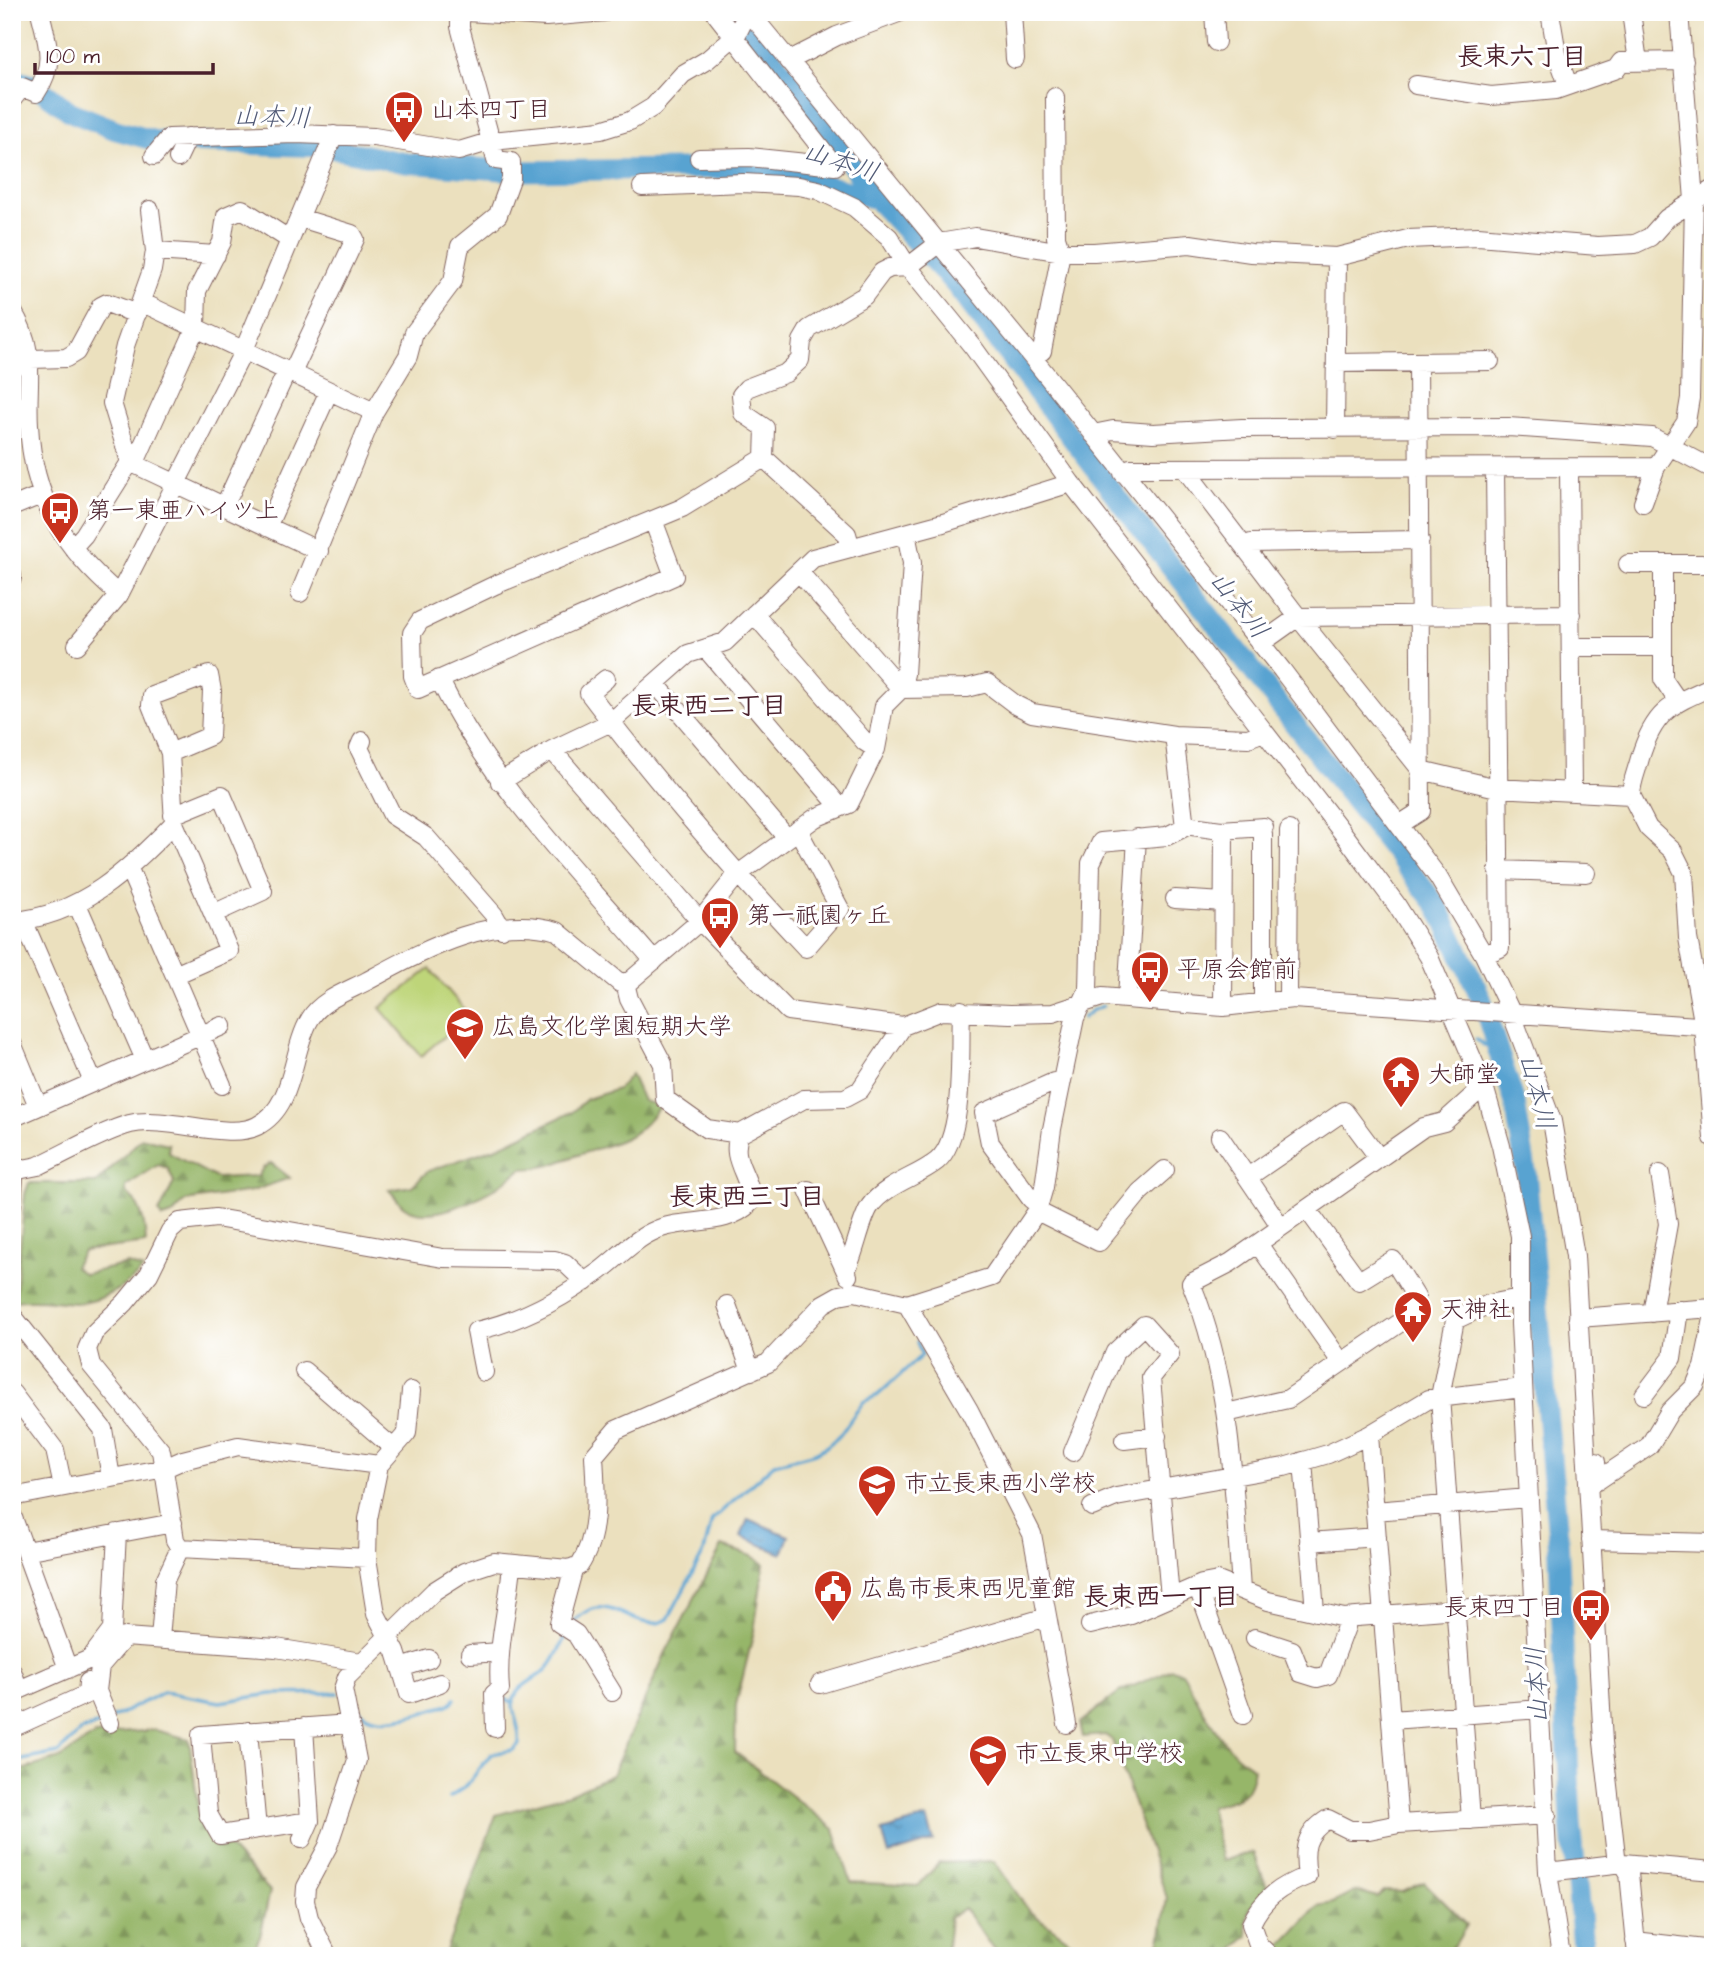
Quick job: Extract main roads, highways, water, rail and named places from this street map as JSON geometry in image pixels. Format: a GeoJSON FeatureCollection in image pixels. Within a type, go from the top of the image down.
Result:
{"type":"FeatureCollection","features":[{"type":"Feature","properties":{"kind":"water"},"geometry":{"type":"Polygon","coordinates":[[[748,1519],[789,1536],[782,1554],[741,1536],[748,1519]]]}},
{"type":"Feature","properties":{"kind":"water"},"geometry":{"type":"Polygon","coordinates":[[[927,1818],[934,1841],[889,1855],[882,1831],[927,1818]]]}},
{"type":"Feature","properties":{"kind":"waterway","name":"山本川"},"geometry":{"type":"LineString","coordinates":[[736,12],[805,100],[876,199],[954,283],[1128,512],[1438,907],[1481,998],[1515,1103],[1526,1171],[1558,1537],[1571,1823],[1584,1956]]}},
{"type":"Feature","properties":{"kind":"waterway","name":"山本川"},"geometry":{"type":"LineString","coordinates":[[12,80],[34,85],[71,112],[116,130],[156,141],[325,147],[406,163],[516,171],[766,168],[876,199]]}},
{"type":"Feature","properties":{"kind":"waterway"},"geometry":{"type":"LineString","coordinates":[[1083,1018],[1103,1006]]}},
{"type":"Feature","properties":{"kind":"waterway"},"geometry":{"type":"LineString","coordinates":[[1476,1039],[1484,1045],[1497,1046]]}},
{"type":"Feature","properties":{"kind":"waterway"},"geometry":{"type":"LineString","coordinates":[[572,1624],[585,1612],[598,1608],[610,1609],[644,1622],[656,1623],[668,1619],[704,1552],[712,1520],[774,1464],[815,1453],[840,1435],[863,1402],[878,1395],[922,1355],[917,1342]]}},
{"type":"Feature","properties":{"kind":"waterway"},"geometry":{"type":"LineString","coordinates":[[450,1797],[467,1785],[491,1754],[513,1750],[519,1744],[514,1698],[521,1688],[550,1665],[566,1634]]}},
{"type":"Feature","properties":{"kind":"waterway"},"geometry":{"type":"LineString","coordinates":[[113,1718],[163,1692],[220,1702],[271,1694],[338,1693]]}},
{"type":"Feature","properties":{"kind":"waterway"},"geometry":{"type":"LineString","coordinates":[[500,1698],[514,1702]]}},
{"type":"Feature","properties":{"kind":"waterway"},"geometry":{"type":"LineString","coordinates":[[354,1702],[360,1711],[368,1716],[388,1719],[411,1716],[450,1704],[455,1699]]}},
{"type":"Feature","properties":{"kind":"waterway"},"geometry":{"type":"LineString","coordinates":[[12,1762],[58,1753],[82,1730],[103,1723]]}},
{"type":"Feature","properties":{"kind":"place","name":"山本四丁目"},"geometry":{"type":"Point","coordinates":[404,144]}},
{"type":"Feature","properties":{"kind":"place","name":"第一東亜ハイツ上"},"geometry":{"type":"Point","coordinates":[60,545]}},
{"type":"Feature","properties":{"kind":"place","name":"第一祇園ヶ丘"},"geometry":{"type":"Point","coordinates":[720,950]}},
{"type":"Feature","properties":{"kind":"place","name":"平原会館前"},"geometry":{"type":"Point","coordinates":[1150,1004]}},
{"type":"Feature","properties":{"kind":"place","name":"広島文化学園短期大学"},"geometry":{"type":"Point","coordinates":[465,1061]}},
{"type":"Feature","properties":{"kind":"place","name":"大師堂"},"geometry":{"type":"Point","coordinates":[1401,1109]}},
{"type":"Feature","properties":{"kind":"place","name":"天神社"},"geometry":{"type":"Point","coordinates":[1413,1344]}},
{"type":"Feature","properties":{"kind":"place","name":"市立長束西小学校"},"geometry":{"type":"Point","coordinates":[877,1518]}},
{"type":"Feature","properties":{"kind":"place","name":"広島市長束西児童館"},"geometry":{"type":"Point","coordinates":[833,1623]}},
{"type":"Feature","properties":{"kind":"place","name":"長束四丁目"},"geometry":{"type":"Point","coordinates":[1591,1642]}},
{"type":"Feature","properties":{"kind":"place","name":"市立長束中学校"},"geometry":{"type":"Point","coordinates":[988,1788]}},
{"type":"Feature","properties":{"kind":"district","name":"長束六丁目"},"geometry":{"type":"Point","coordinates":[1522,57]}},
{"type":"Feature","properties":{"kind":"district","name":"長束西二丁目"},"geometry":{"type":"Point","coordinates":[709,706]}},
{"type":"Feature","properties":{"kind":"district","name":"長束西三丁目"},"geometry":{"type":"Point","coordinates":[747,1197]}},
{"type":"Feature","properties":{"kind":"district","name":"長束西一丁目"},"geometry":{"type":"Point","coordinates":[1161,1597]}}]}
